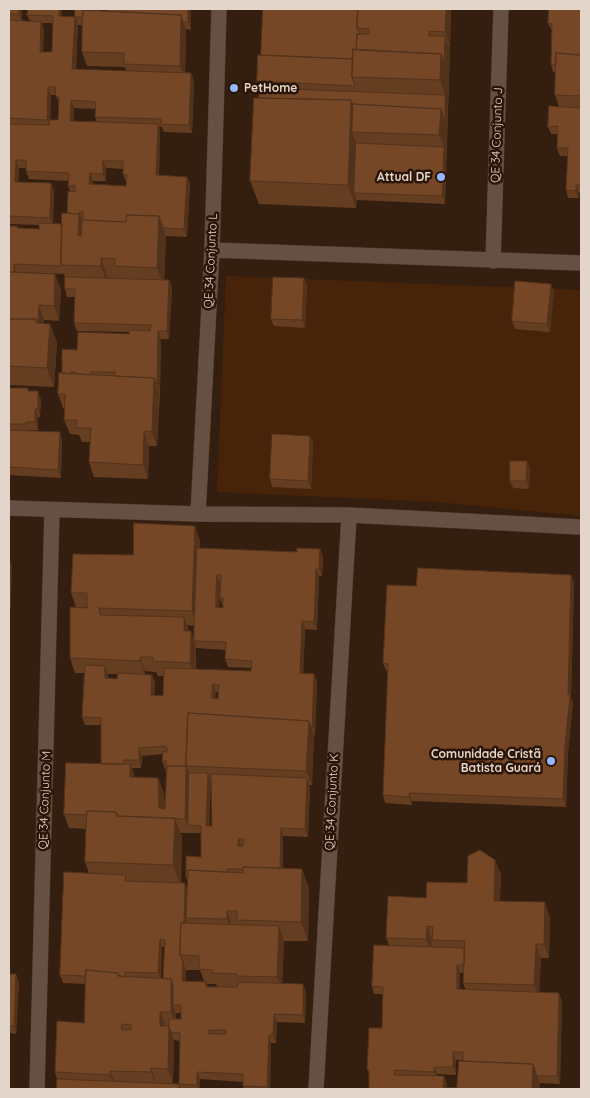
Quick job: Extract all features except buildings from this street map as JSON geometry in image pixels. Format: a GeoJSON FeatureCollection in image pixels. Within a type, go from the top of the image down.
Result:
{"type":"FeatureCollection","features":[{"type":"Feature","properties":{"kind":"street","name":"QE 34 Conjunto L"},"geometry":{"type":"LineString","coordinates":[[198,514],[212,250],[220,9]]}},
{"type":"Feature","properties":{"kind":"street","name":"QE 34 Conjunto J"},"geometry":{"type":"LineString","coordinates":[[493,261],[501,9]]}},
{"type":"Feature","properties":{"kind":"street"},"geometry":{"type":"LineString","coordinates":[[212,250],[581,263]]}},
{"type":"Feature","properties":{"kind":"street"},"geometry":{"type":"LineString","coordinates":[[9,508],[198,514],[349,515],[581,527]]}},
{"type":"Feature","properties":{"kind":"street","name":"QE 34 Conjunto M"},"geometry":{"type":"LineString","coordinates":[[37,1089],[52,510]]}},
{"type":"Feature","properties":{"kind":"street","name":"QE 34 Conjunto K"},"geometry":{"type":"LineString","coordinates":[[316,1089],[349,515]]}},
{"type":"Feature","properties":{"kind":"shaded area"},"geometry":{"type":"Polygon","coordinates":[[[226,276],[581,290],[581,516],[436,502],[217,492],[226,276]]]}},
{"type":"Feature","properties":{"kind":"place","name":"PetHome"},"geometry":{"type":"Point","coordinates":[234,88]}},
{"type":"Feature","properties":{"kind":"place","name":"Attual DF"},"geometry":{"type":"Point","coordinates":[441,177]}},
{"type":"Feature","properties":{"kind":"place","name":"Comunidade Cristã Batista Guará"},"geometry":{"type":"Point","coordinates":[551,761]}}]}
